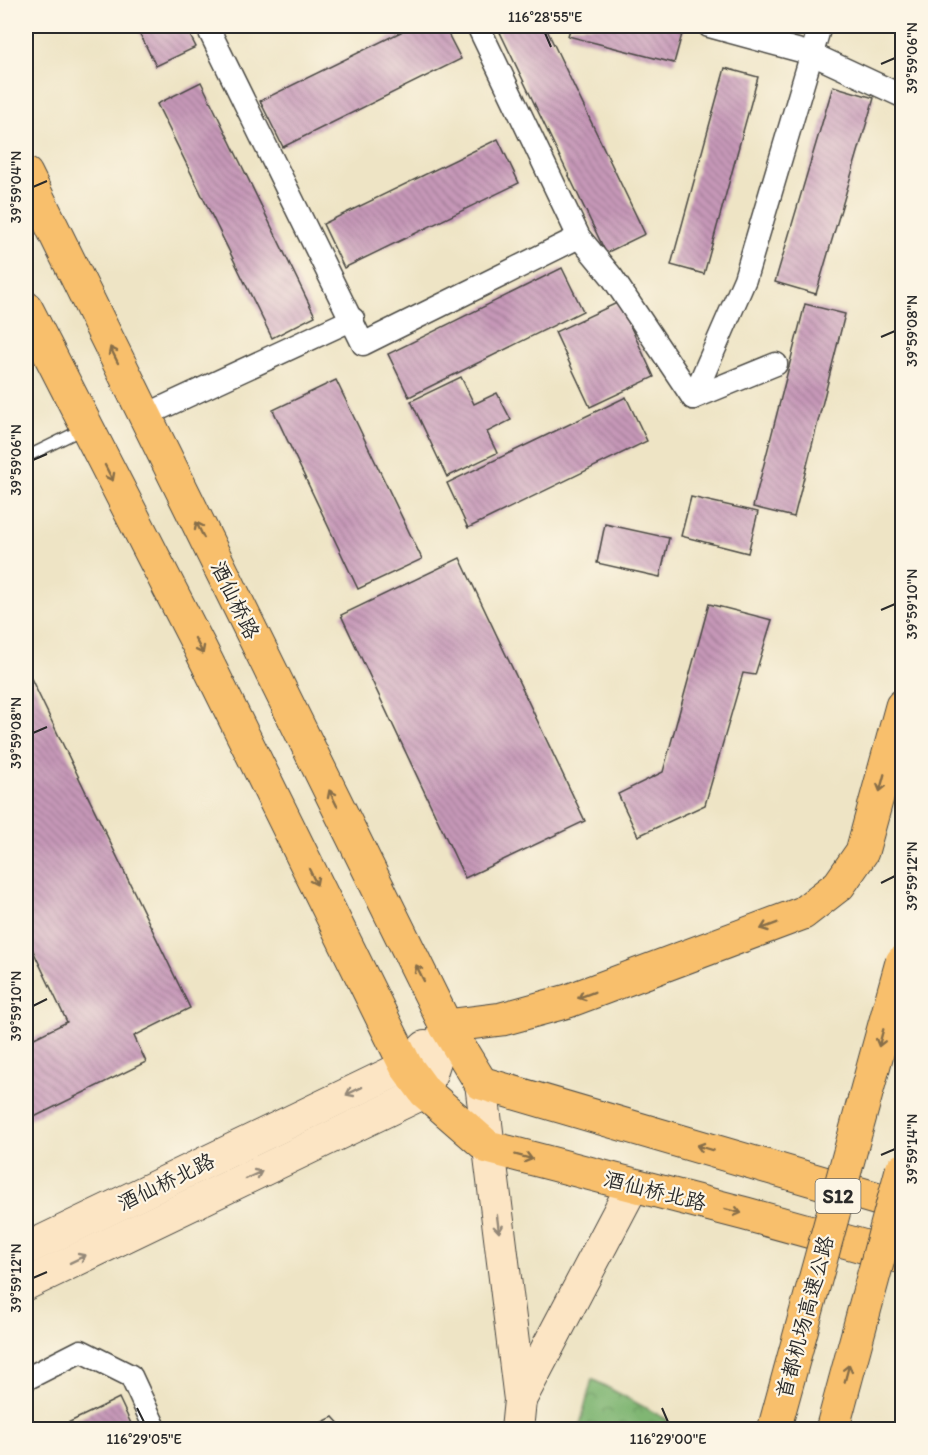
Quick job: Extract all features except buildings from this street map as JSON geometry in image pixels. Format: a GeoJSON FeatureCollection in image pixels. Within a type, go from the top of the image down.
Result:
{"type":"FeatureCollection","features":[{"type":"Feature","properties":{"kind":"main road","name":"酒仙桥路"},"geometry":{"type":"LineString","coordinates":[[26,174],[446,1026]]}},
{"type":"Feature","properties":{"kind":"main road"},"geometry":{"type":"LineString","coordinates":[[26,308],[200,648],[406,1066]]}},
{"type":"Feature","properties":{"kind":"main road"},"geometry":{"type":"LineString","coordinates":[[903,706],[862,852],[839,885],[803,913],[568,1001],[502,1019],[446,1026],[481,1083],[903,1206]]}},
{"type":"Feature","properties":{"kind":"main road","name":"首都机场高速公路"},"geometry":{"type":"LineString","coordinates":[[774,1430],[903,962]]}},
{"type":"Feature","properties":{"kind":"main road","name":"酒仙桥北路"},"geometry":{"type":"LineString","coordinates":[[406,1066],[424,1092],[488,1147],[903,1257]]}},
{"type":"Feature","properties":{"kind":"main road","name":"S12"},"geometry":{"type":"LineString","coordinates":[[832,1430],[903,1170]]}},
{"type":"Feature","properties":{"kind":"street"},"geometry":{"type":"LineString","coordinates":[[207,26],[363,344],[579,237]]}},
{"type":"Feature","properties":{"kind":"street"},"geometry":{"type":"LineString","coordinates":[[478,26],[579,237],[612,277],[693,398]]}},
{"type":"Feature","properties":{"kind":"street"},"geometry":{"type":"LineString","coordinates":[[709,26],[812,54],[903,96]]}},
{"type":"Feature","properties":{"kind":"street"},"geometry":{"type":"LineString","coordinates":[[693,398],[745,279],[820,26]]}},
{"type":"Feature","properties":{"kind":"street"},"geometry":{"type":"LineString","coordinates":[[144,416],[352,320]]}},
{"type":"Feature","properties":{"kind":"street"},"geometry":{"type":"LineString","coordinates":[[693,398],[776,364]]}},
{"type":"Feature","properties":{"kind":"street"},"geometry":{"type":"LineString","coordinates":[[406,1066],[446,1026]]}},
{"type":"Feature","properties":{"kind":"street"},"geometry":{"type":"LineString","coordinates":[[424,1092],[446,1026]]}},
{"type":"Feature","properties":{"kind":"street","name":"酒仙桥北路"},"geometry":{"type":"LineString","coordinates":[[26,1249],[406,1066]]}},
{"type":"Feature","properties":{"kind":"street"},"geometry":{"type":"LineString","coordinates":[[481,1083],[519,1415]]}},
{"type":"Feature","properties":{"kind":"street","name":"酒仙桥北路"},"geometry":{"type":"LineString","coordinates":[[26,1284],[424,1092]]}},
{"type":"Feature","properties":{"kind":"street"},"geometry":{"type":"LineString","coordinates":[[519,1415],[633,1185]]}},
{"type":"Feature","properties":{"kind":"street"},"geometry":{"type":"LineString","coordinates":[[26,1379],[81,1351],[131,1376],[156,1430]]}},
{"type":"Feature","properties":{"kind":"lane"},"geometry":{"type":"LineString","coordinates":[[26,457],[86,428]]}},
{"type":"Feature","properties":{"kind":"green space"},"geometry":{"type":"Polygon","coordinates":[[[592,1379],[668,1420],[666,1429],[579,1429],[592,1379]]]}}]}
